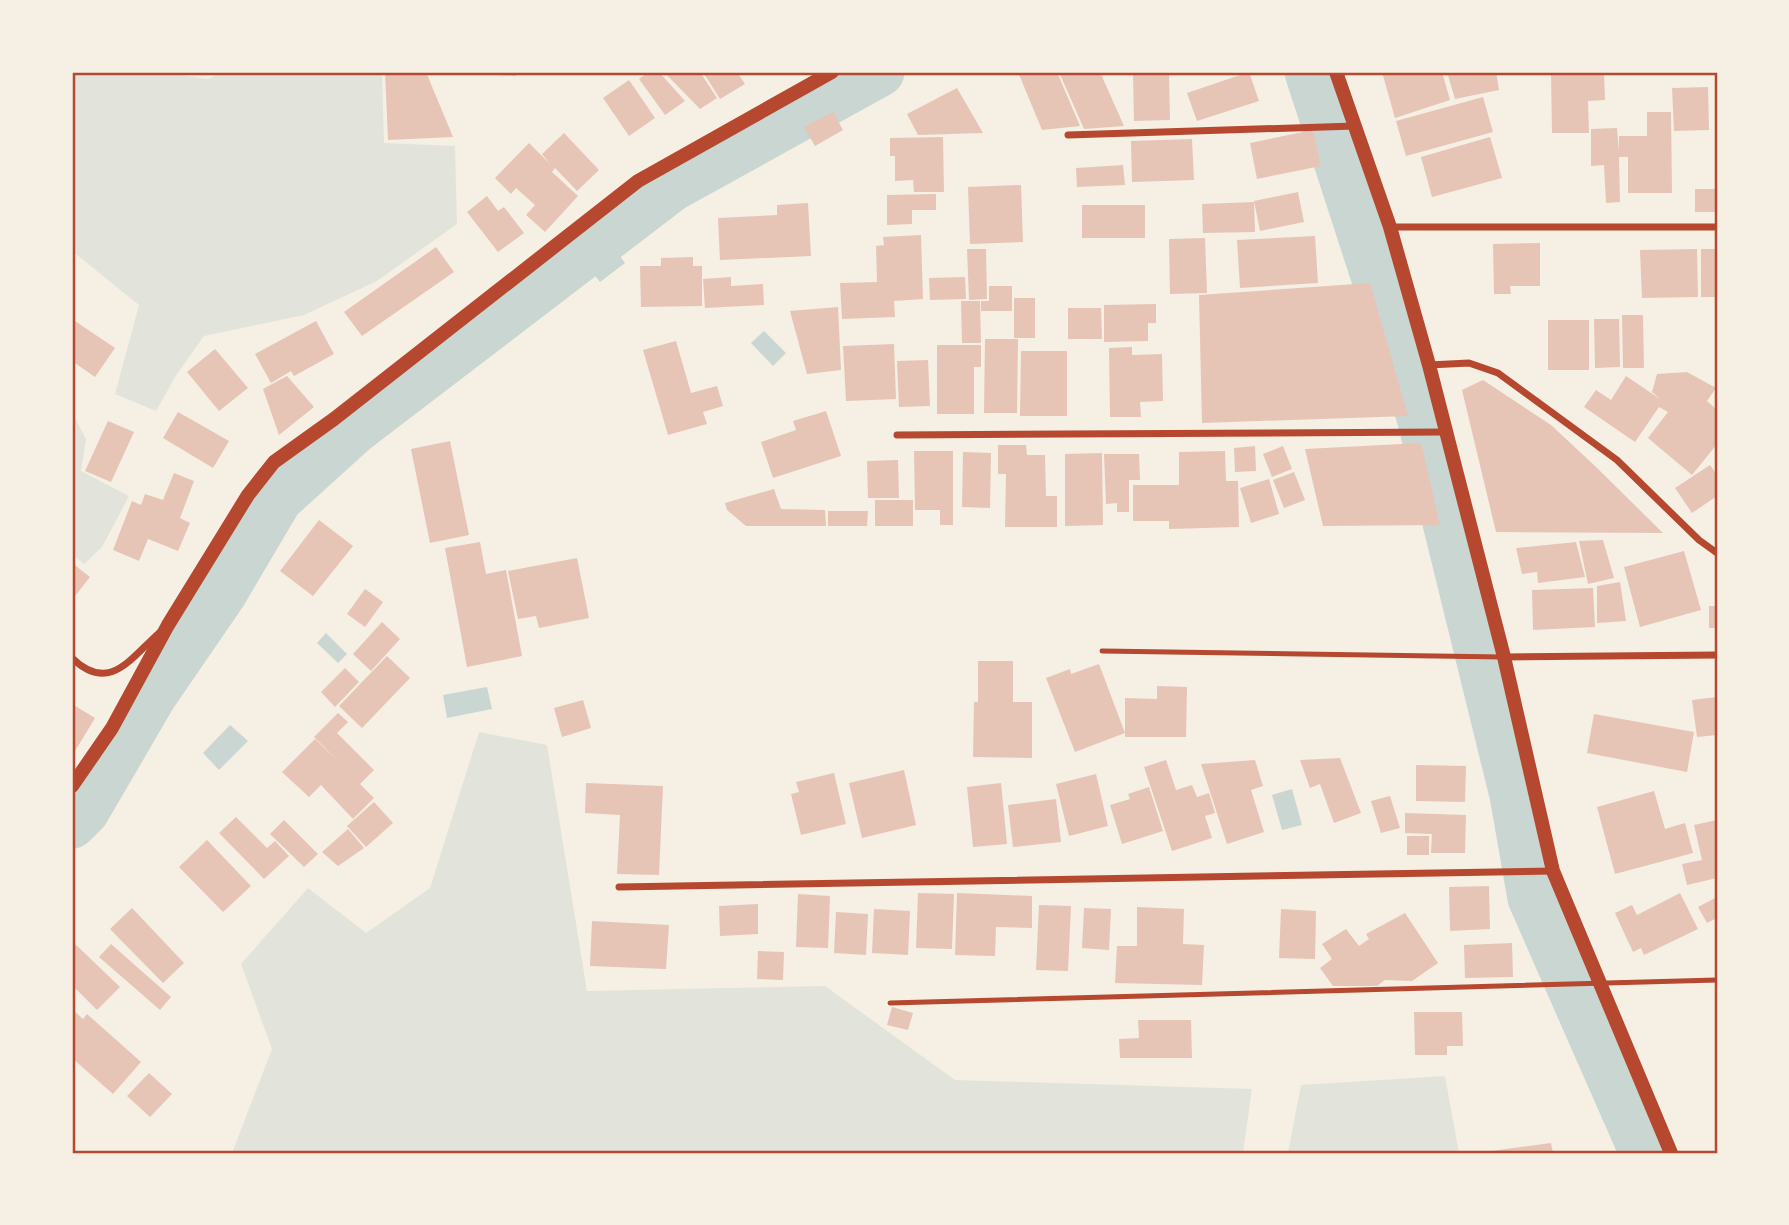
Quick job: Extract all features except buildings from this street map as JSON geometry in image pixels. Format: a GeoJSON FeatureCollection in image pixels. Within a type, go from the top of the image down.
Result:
{"type":"FeatureCollection","features":[{"type":"Feature","properties":{"kind":"main road"},"geometry":{"type":"LineString","coordinates":[[72,786],[112,728],[168,625],[248,495],[274,462],[344,411],[638,181],[832,72]]}},
{"type":"Feature","properties":{"kind":"main road"},"geometry":{"type":"LineString","coordinates":[[1336,72],[1390,227],[1429,365],[1504,657],[1553,871],[1671,1153]]}},
{"type":"Feature","properties":{"kind":"street"},"geometry":{"type":"LineString","coordinates":[[1068,135],[1355,126]]}},
{"type":"Feature","properties":{"kind":"street"},"geometry":{"type":"LineString","coordinates":[[1390,227],[1717,227]]}},
{"type":"Feature","properties":{"kind":"street"},"geometry":{"type":"LineString","coordinates":[[1429,365],[1469,363],[1498,373],[1618,460],[1699,540],[1717,553]]}},
{"type":"Feature","properties":{"kind":"street"},"geometry":{"type":"LineString","coordinates":[[897,435],[1447,432]]}},
{"type":"Feature","properties":{"kind":"street"},"geometry":{"type":"LineString","coordinates":[[72,658],[90,673],[103,676],[118,671],[168,625]]}},
{"type":"Feature","properties":{"kind":"street"},"geometry":{"type":"LineString","coordinates":[[1504,657],[1717,655]]}},
{"type":"Feature","properties":{"kind":"street"},"geometry":{"type":"LineString","coordinates":[[619,887],[1553,871]]}},
{"type":"Feature","properties":{"kind":"lane"},"geometry":{"type":"LineString","coordinates":[[1102,651],[1504,657]]}},
{"type":"Feature","properties":{"kind":"lane"},"geometry":{"type":"LineString","coordinates":[[890,1003],[1717,980]]}},
{"type":"Feature","properties":{"kind":"shaded area"},"geometry":{"type":"Polygon","coordinates":[[[72,72],[160,72],[208,79],[223,72],[382,72],[384,143],[455,146],[457,224],[377,281],[304,315],[204,336],[175,377],[156,411],[115,394],[139,305],[72,251],[72,72]]]}},
{"type":"Feature","properties":{"kind":"shaded area"},"geometry":{"type":"Polygon","coordinates":[[[614,248],[625,263],[600,282],[589,268],[614,248]]]}},
{"type":"Feature","properties":{"kind":"shaded area"},"geometry":{"type":"Polygon","coordinates":[[[764,331],[786,353],[773,366],[751,343],[764,331]]]}},
{"type":"Feature","properties":{"kind":"shaded area"},"geometry":{"type":"Polygon","coordinates":[[[72,412],[86,439],[81,471],[129,496],[102,547],[84,564],[72,554],[72,412]]]}},
{"type":"Feature","properties":{"kind":"shaded area"},"geometry":{"type":"Polygon","coordinates":[[[326,633],[347,654],[338,663],[317,643],[326,633]]]}},
{"type":"Feature","properties":{"kind":"shaded area"},"geometry":{"type":"Polygon","coordinates":[[[487,687],[492,709],[447,718],[443,695],[487,687]]]}},
{"type":"Feature","properties":{"kind":"shaded area"},"geometry":{"type":"Polygon","coordinates":[[[230,725],[248,741],[219,770],[203,753],[230,725]]]}},
{"type":"Feature","properties":{"kind":"shaded area"},"geometry":{"type":"Polygon","coordinates":[[[479,732],[547,745],[587,991],[825,986],[955,1080],[1252,1089],[1243,1153],[232,1153],[272,1049],[241,964],[308,888],[366,933],[430,888],[479,732]]]}},
{"type":"Feature","properties":{"kind":"shaded area"},"geometry":{"type":"Polygon","coordinates":[[[1292,789],[1302,825],[1282,830],[1272,795],[1292,789]]]}},
{"type":"Feature","properties":{"kind":"shaded area"},"geometry":{"type":"Polygon","coordinates":[[[1445,1076],[1459,1153],[1288,1153],[1301,1085],[1445,1076]]]}},
{"type":"Feature","properties":{"kind":"waterway"},"geometry":{"type":"LineString","coordinates":[[72,824],[85,811],[152,696],[222,594],[278,499],[354,430],[672,187],[880,72]]}},
{"type":"Feature","properties":{"kind":"waterway"},"geometry":{"type":"LineString","coordinates":[[1309,72],[1421,417],[1514,795],[1532,898],[1644,1153]]}}]}
